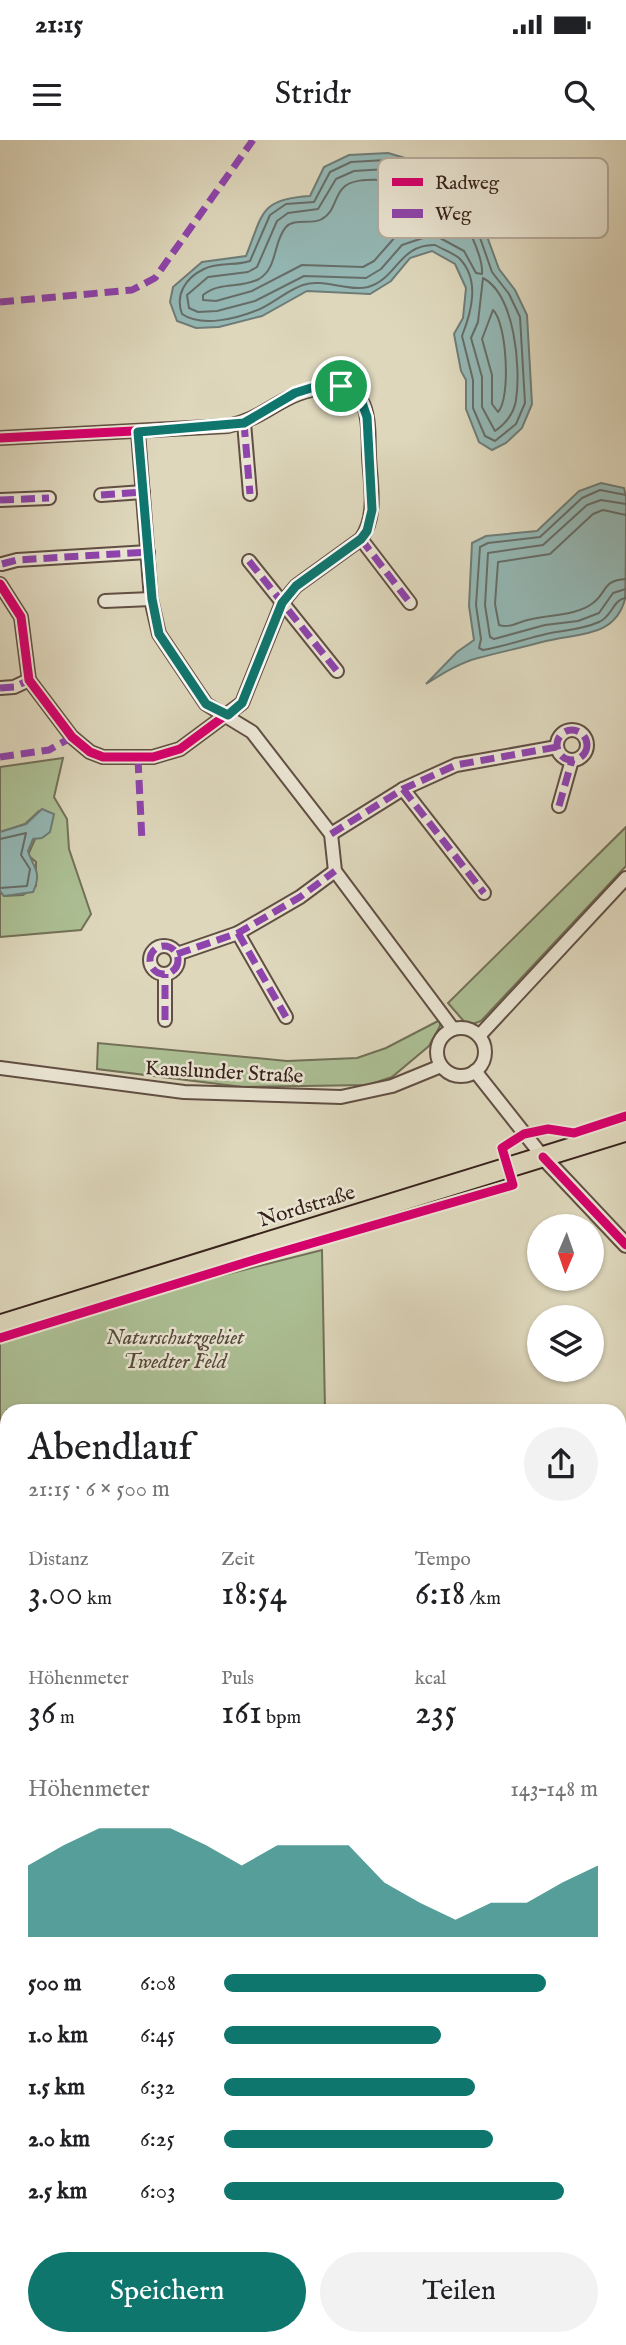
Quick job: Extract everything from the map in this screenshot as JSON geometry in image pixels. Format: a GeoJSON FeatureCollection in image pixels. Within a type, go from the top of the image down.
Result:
{"type":"FeatureCollection","features":[{"type":"Feature","properties":{"kind":"main road","name":"Nordstraße"},"geometry":{"type":"LineString","coordinates":[[0,1325],[626,1130]]}},
{"type":"Feature","properties":{"kind":"street"},"geometry":{"type":"LineString","coordinates":[[0,438],[138,432],[244,423],[295,393],[311,388],[341,386],[360,397],[367,417],[372,510],[367,531],[361,539],[296,586],[282,603],[242,703],[228,715],[166,754],[138,759],[103,757],[90,752],[72,737],[29,680],[21,617],[0,583],[5,571],[1,563],[148,552]]}},
{"type":"Feature","properties":{"kind":"street"},"geometry":{"type":"LineString","coordinates":[[244,423],[250,494]]}},
{"type":"Feature","properties":{"kind":"street"},"geometry":{"type":"LineString","coordinates":[[138,432],[152,599],[159,634],[206,704],[252,732],[331,834],[335,871],[453,1029]]}},
{"type":"Feature","properties":{"kind":"street"},"geometry":{"type":"LineString","coordinates":[[101,495],[143,492]]}},
{"type":"Feature","properties":{"kind":"street"},"geometry":{"type":"LineString","coordinates":[[0,500],[50,498]]}},
{"type":"Feature","properties":{"kind":"street"},"geometry":{"type":"LineString","coordinates":[[361,539],[410,603]]}},
{"type":"Feature","properties":{"kind":"street"},"geometry":{"type":"LineString","coordinates":[[249,561],[337,671]]}},
{"type":"Feature","properties":{"kind":"street"},"geometry":{"type":"LineString","coordinates":[[105,601],[152,599]]}},
{"type":"Feature","properties":{"kind":"street"},"geometry":{"type":"LineString","coordinates":[[0,688],[14,687],[29,680]]}},
{"type":"Feature","properties":{"kind":"street"},"geometry":{"type":"LineString","coordinates":[[559,806],[572,760],[585,752],[584,736],[571,730],[562,734],[557,747],[561,756],[572,760]]}},
{"type":"Feature","properties":{"kind":"street"},"geometry":{"type":"LineString","coordinates":[[331,834],[403,789],[456,765],[557,747]]}},
{"type":"Feature","properties":{"kind":"street"},"geometry":{"type":"LineString","coordinates":[[403,789],[484,894]]}},
{"type":"Feature","properties":{"kind":"street"},"geometry":{"type":"LineString","coordinates":[[177,954],[238,933],[300,897],[335,871]]}},
{"type":"Feature","properties":{"kind":"street"},"geometry":{"type":"LineString","coordinates":[[479,1036],[626,878]]}},
{"type":"Feature","properties":{"kind":"street"},"geometry":{"type":"LineString","coordinates":[[238,933],[286,1017]]}},
{"type":"Feature","properties":{"kind":"street"},"geometry":{"type":"LineString","coordinates":[[165,974],[154,970],[151,965],[153,951],[167,946],[177,954]]}},
{"type":"Feature","properties":{"kind":"street"},"geometry":{"type":"LineString","coordinates":[[165,974],[176,967],[177,954]]}},
{"type":"Feature","properties":{"kind":"street"},"geometry":{"type":"LineString","coordinates":[[165,974],[165,1020]]}},
{"type":"Feature","properties":{"kind":"street"},"geometry":{"type":"LineString","coordinates":[[453,1029],[466,1029],[479,1036],[485,1050],[484,1058],[475,1071],[460,1076],[441,1066],[437,1051],[439,1043],[453,1029]]}},
{"type":"Feature","properties":{"kind":"street","name":"Kauslunder Straße"},"geometry":{"type":"LineString","coordinates":[[0,1068],[184,1092],[341,1097],[392,1086],[441,1066]]}},
{"type":"Feature","properties":{"kind":"street"},"geometry":{"type":"LineString","coordinates":[[475,1071],[543,1157],[626,1245]]}},
{"type":"Feature","properties":{"kind":"green space"},"geometry":{"type":"Polygon","coordinates":[[[63,758],[54,797],[67,819],[69,849],[91,914],[81,930],[0,937],[0,891],[4,896],[23,895],[36,886],[36,862],[28,855],[36,837],[38,812],[25,824],[0,832],[0,767],[63,758]]]}},
{"type":"Feature","properties":{"kind":"green space"},"geometry":{"type":"Polygon","coordinates":[[[626,827],[626,866],[481,1021],[468,1026],[448,1003],[626,827]]]}},
{"type":"Feature","properties":{"kind":"green space"},"geometry":{"type":"Polygon","coordinates":[[[440,1020],[440,1026],[429,1046],[392,1077],[368,1085],[243,1087],[97,1069],[98,1043],[287,1061],[357,1058],[386,1048],[440,1020]]]}},
{"type":"Feature","properties":{"kind":"green space","name":"Naturschutzgebiet Twedter Feld"},"geometry":{"type":"Polygon","coordinates":[[[322,1250],[325,1404],[0,1404],[0,1342],[161,1291],[322,1250]]]}},
{"type":"Feature","properties":{"kind":"water"},"geometry":{"type":"Polygon","coordinates":[[[388,153],[405,158],[378,158],[378,238],[488,238],[499,269],[515,290],[527,315],[532,404],[522,428],[506,443],[492,450],[479,442],[466,409],[466,380],[461,371],[454,334],[463,318],[466,288],[455,264],[432,251],[410,258],[391,281],[370,294],[307,291],[262,316],[219,327],[196,328],[177,321],[170,302],[173,287],[202,262],[246,256],[265,211],[281,201],[310,196],[324,167],[349,155],[388,153]]]}},
{"type":"Feature","properties":{"kind":"water"},"geometry":{"type":"Polygon","coordinates":[[[601,483],[624,488],[626,497],[625,599],[613,621],[593,632],[471,660],[426,684],[457,652],[474,640],[469,606],[472,543],[486,536],[537,531],[579,491],[601,483]]]}},
{"type":"Feature","properties":{"kind":"water"},"geometry":{"type":"Polygon","coordinates":[[[42,809],[54,814],[50,832],[42,838],[33,839],[28,851],[37,874],[33,892],[4,896],[0,891],[0,832],[26,824],[42,809]]]}},
{"type":"Feature","properties":{"kind":"marked path"},"geometry":{"type":"LineString","coordinates":[[0,302],[132,290],[155,278],[253,140]]}},
{"type":"Feature","properties":{"kind":"marked path"},"geometry":{"type":"LineString","coordinates":[[244,423],[250,494]]}},
{"type":"Feature","properties":{"kind":"marked path"},"geometry":{"type":"LineString","coordinates":[[101,495],[143,492]]}},
{"type":"Feature","properties":{"kind":"marked path"},"geometry":{"type":"LineString","coordinates":[[0,500],[49,498]]}},
{"type":"Feature","properties":{"kind":"marked path"},"geometry":{"type":"LineString","coordinates":[[361,539],[410,603]]}},
{"type":"Feature","properties":{"kind":"marked path"},"geometry":{"type":"LineString","coordinates":[[2,564],[17,560],[148,552]]}},
{"type":"Feature","properties":{"kind":"marked path"},"geometry":{"type":"LineString","coordinates":[[249,561],[337,671]]}},
{"type":"Feature","properties":{"kind":"marked path"},"geometry":{"type":"LineString","coordinates":[[0,688],[14,687],[29,680]]}},
{"type":"Feature","properties":{"kind":"marked path"},"geometry":{"type":"LineString","coordinates":[[572,730],[582,735],[587,745],[582,755],[572,760],[562,755],[557,745],[562,735],[572,730]]}},
{"type":"Feature","properties":{"kind":"marked path"},"geometry":{"type":"LineString","coordinates":[[0,757],[49,750],[72,737]]}},
{"type":"Feature","properties":{"kind":"marked path"},"geometry":{"type":"LineString","coordinates":[[331,834],[403,789],[456,765],[557,747]]}},
{"type":"Feature","properties":{"kind":"marked path"},"geometry":{"type":"LineString","coordinates":[[138,759],[142,841]]}},
{"type":"Feature","properties":{"kind":"marked path"},"geometry":{"type":"LineString","coordinates":[[559,806],[572,760]]}},
{"type":"Feature","properties":{"kind":"marked path"},"geometry":{"type":"LineString","coordinates":[[403,789],[484,893]]}},
{"type":"Feature","properties":{"kind":"marked path"},"geometry":{"type":"LineString","coordinates":[[177,954],[238,933],[300,897],[335,871]]}},
{"type":"Feature","properties":{"kind":"marked path"},"geometry":{"type":"LineString","coordinates":[[238,933],[286,1017]]}},
{"type":"Feature","properties":{"kind":"marked path"},"geometry":{"type":"LineString","coordinates":[[164,946],[174,950],[178,960],[174,970],[164,974],[154,970],[150,960],[154,950],[164,946]]}},
{"type":"Feature","properties":{"kind":"marked path"},"geometry":{"type":"LineString","coordinates":[[165,974],[165,1020]]}},
{"type":"Feature","properties":{"kind":"cycle path"},"geometry":{"type":"LineString","coordinates":[[0,438],[228,426],[255,417],[301,393],[332,387],[345,388],[355,393],[365,409],[372,498],[370,520],[361,539],[296,586],[282,603],[242,703],[180,749],[153,757],[103,757],[90,752],[72,737],[29,680],[21,617],[0,584]]}},
{"type":"Feature","properties":{"kind":"cycle path"},"geometry":{"type":"LineString","coordinates":[[0,1338],[257,1259],[513,1185],[502,1148],[524,1134],[548,1129],[574,1133],[626,1116]]}},
{"type":"Feature","properties":{"kind":"cycle path"},"geometry":{"type":"LineString","coordinates":[[543,1157],[626,1245]]}},
{"type":"Feature","properties":{"kind":"route"},"geometry":{"type":"LineString","coordinates":[[341,386],[354,391],[365,405],[372,510],[367,531],[361,539],[296,586],[282,603],[274,617],[242,703],[228,715],[206,704],[159,634],[152,599],[138,432],[244,423],[295,393],[311,388],[341,386]]}}]}
